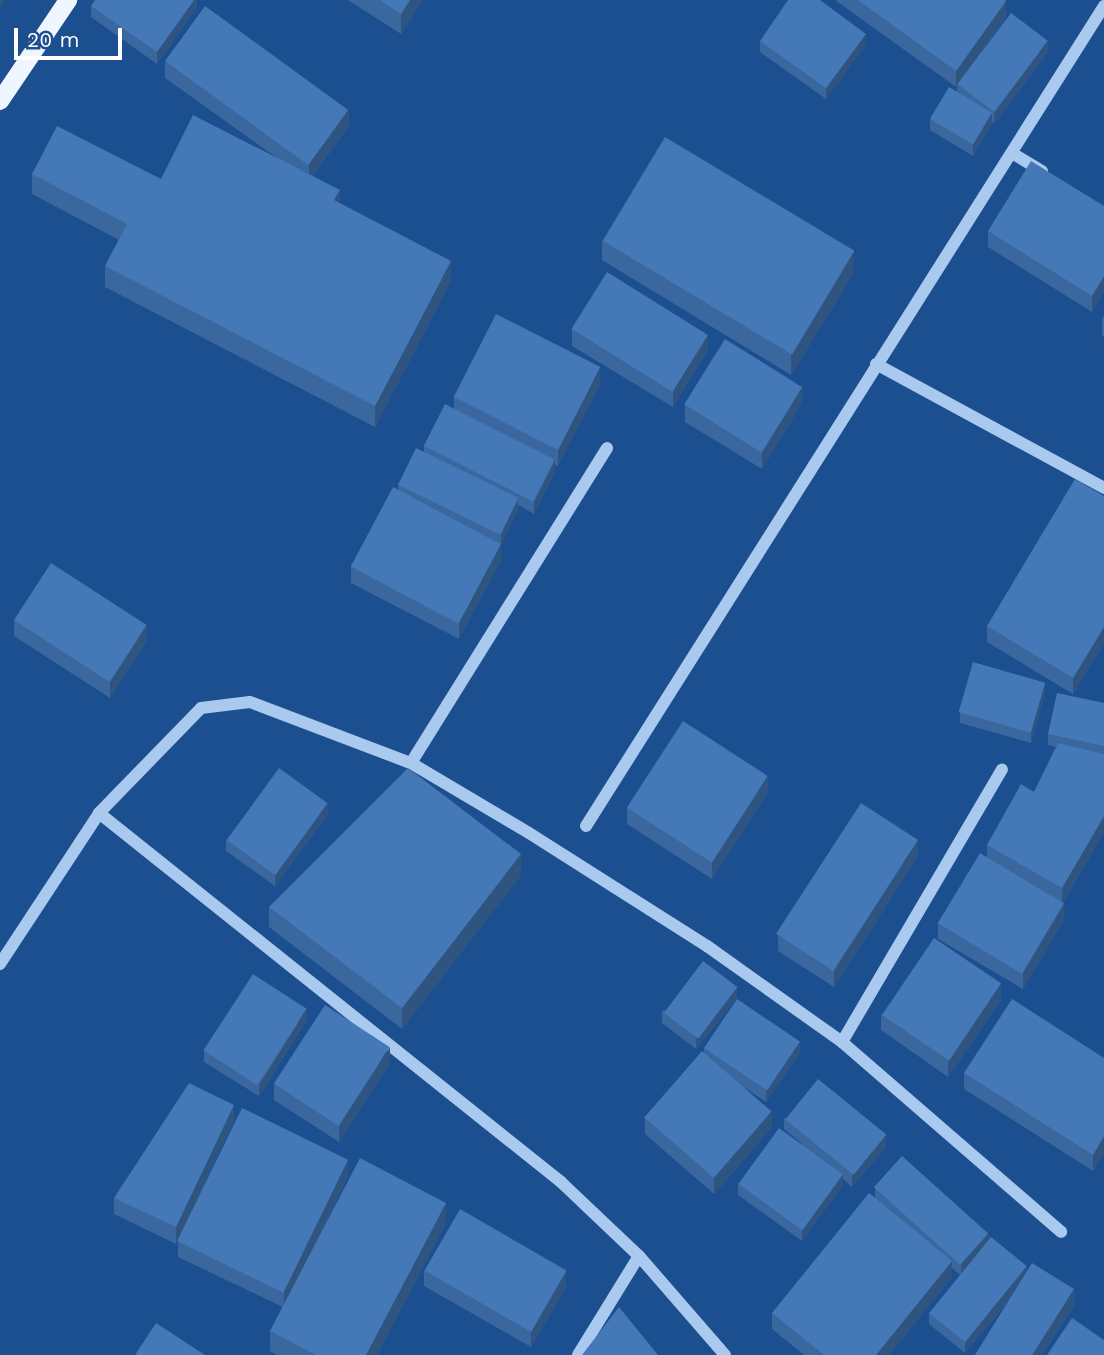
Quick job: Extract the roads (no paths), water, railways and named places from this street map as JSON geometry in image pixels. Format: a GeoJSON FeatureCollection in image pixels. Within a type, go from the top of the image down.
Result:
{"type":"FeatureCollection","features":[{"type":"Feature","properties":{"kind":"main road"},"geometry":{"type":"LineString","coordinates":[[0,101],[68,0]]}},
{"type":"Feature","properties":{"kind":"street"},"geometry":{"type":"LineString","coordinates":[[586,826],[1104,6]]}},
{"type":"Feature","properties":{"kind":"street"},"geometry":{"type":"LineString","coordinates":[[1012,153],[1056,179]]}},
{"type":"Feature","properties":{"kind":"street"},"geometry":{"type":"LineString","coordinates":[[876,364],[1104,488]]}},
{"type":"Feature","properties":{"kind":"street"},"geometry":{"type":"LineString","coordinates":[[411,763],[607,448]]}},
{"type":"Feature","properties":{"kind":"street"},"geometry":{"type":"LineString","coordinates":[[0,964],[99,813],[201,708],[224,703],[250,702],[411,763],[529,833],[707,946],[842,1042],[1061,1232]]}},
{"type":"Feature","properties":{"kind":"street"},"geometry":{"type":"LineString","coordinates":[[842,1042],[1002,769]]}},
{"type":"Feature","properties":{"kind":"street"},"geometry":{"type":"LineString","coordinates":[[99,813],[561,1182],[639,1256],[724,1355]]}},
{"type":"Feature","properties":{"kind":"street"},"geometry":{"type":"LineString","coordinates":[[578,1355],[639,1256]]}}]}
